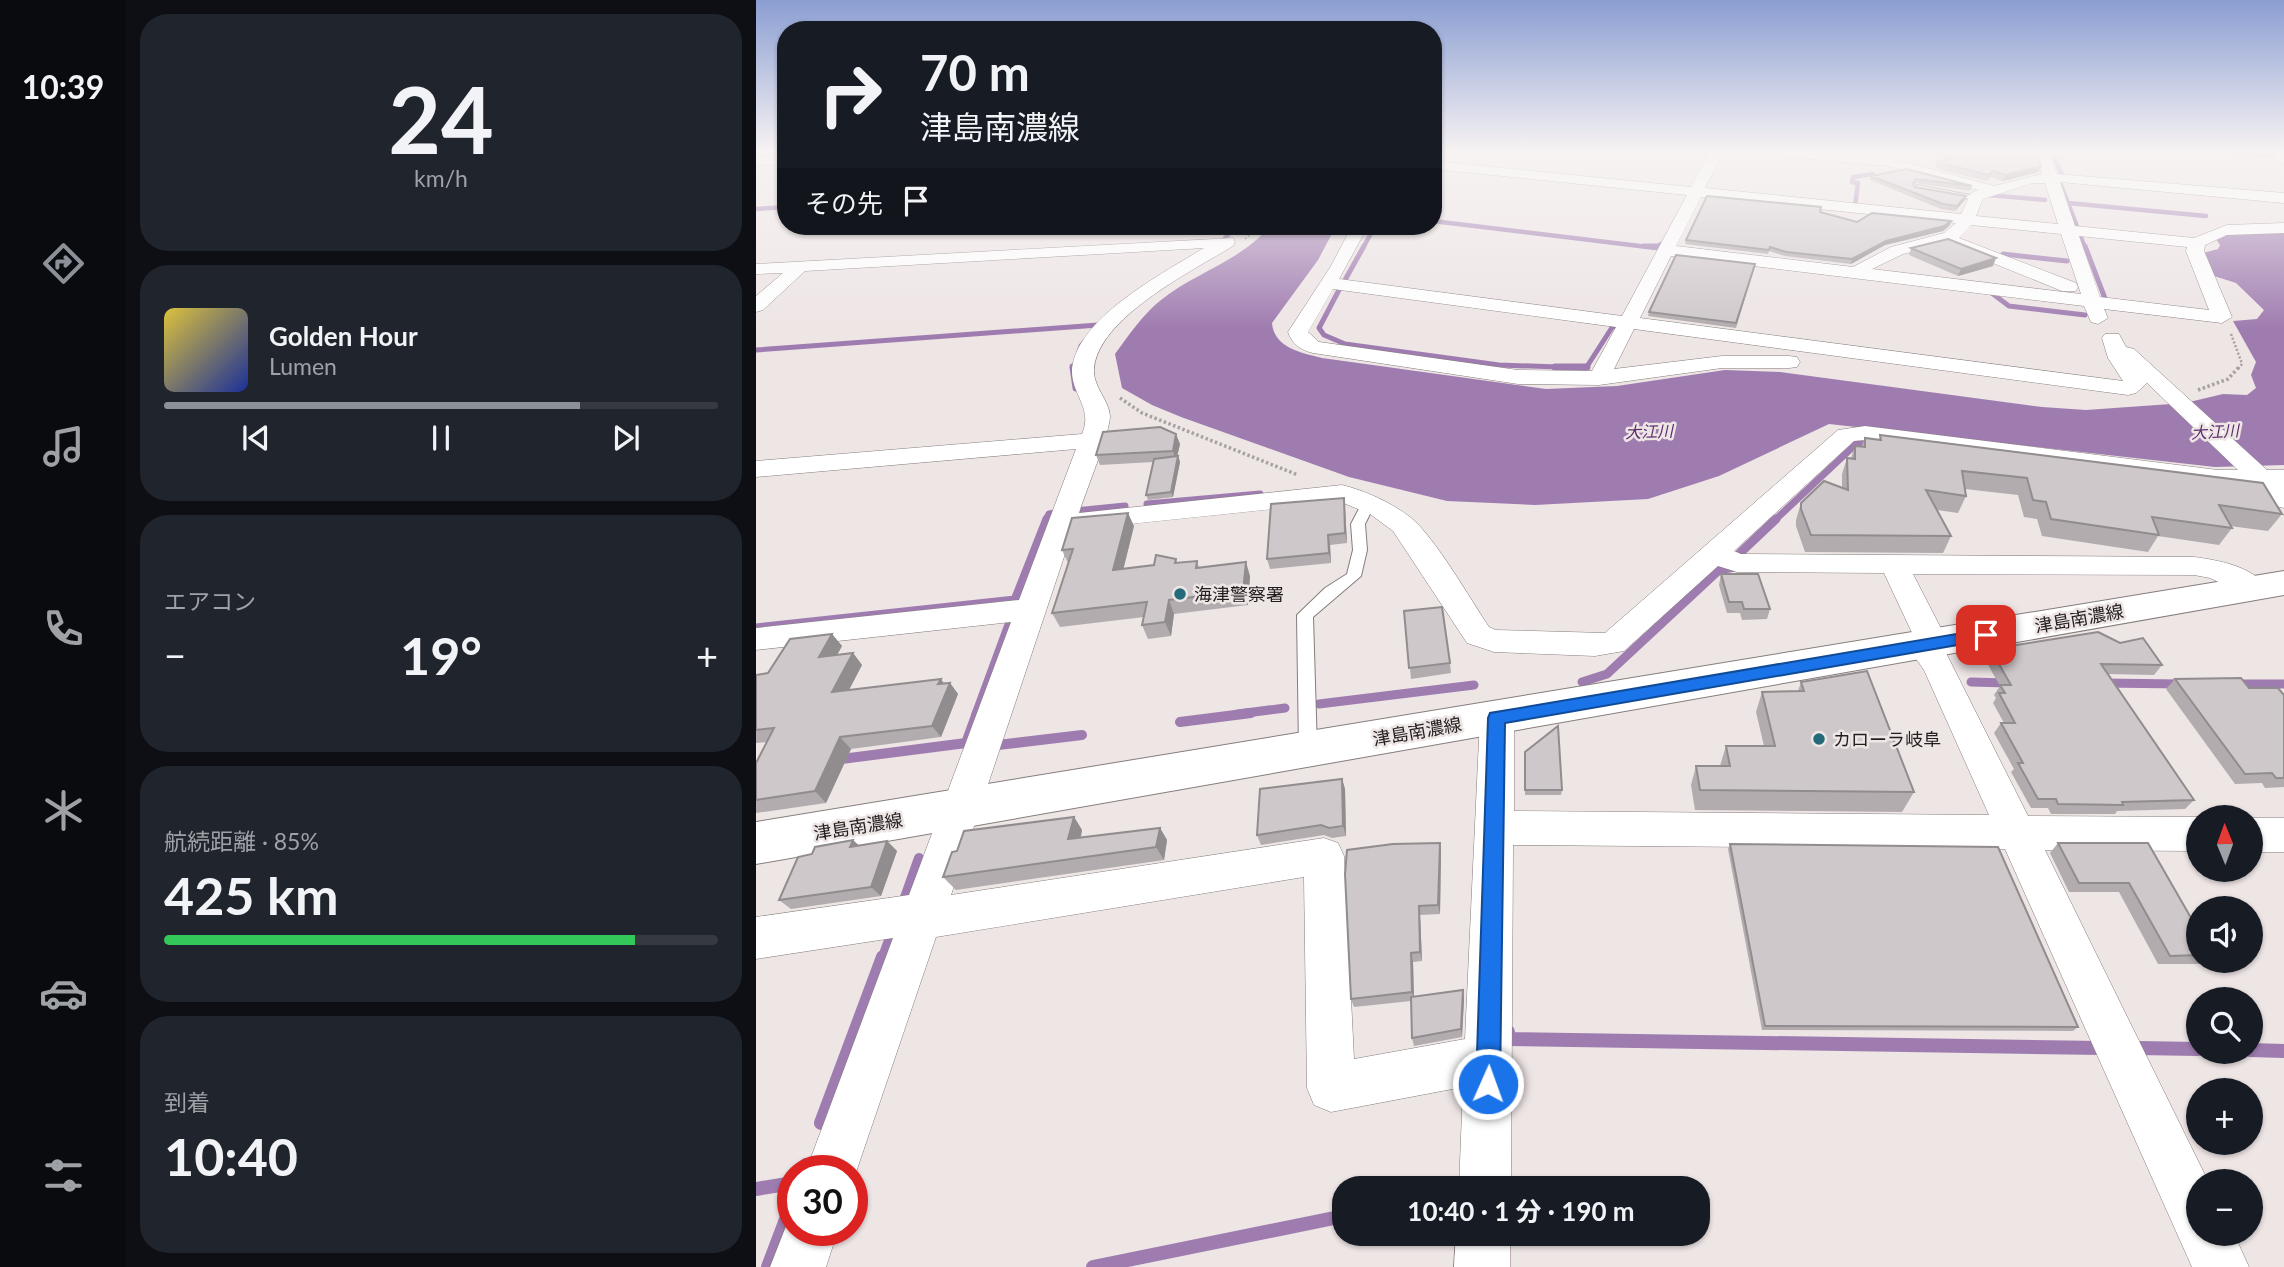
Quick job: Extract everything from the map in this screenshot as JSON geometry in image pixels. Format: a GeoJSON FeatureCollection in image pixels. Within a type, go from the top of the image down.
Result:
{"type":"FeatureCollection","features":[{"type":"Feature","properties":{"kind":"main road","name":"津島南濃線"},"geometry":{"type":"LineString","coordinates":[[756,843],[2268,585]]}},
{"type":"Feature","properties":{"kind":"street"},"geometry":{"type":"LineString","coordinates":[[1599,378],[1686,211]]}},
{"type":"Feature","properties":{"kind":"street"},"geometry":{"type":"LineString","coordinates":[[1889,211],[2197,243],[2210,235],[2231,230],[2284,228]]}},
{"type":"Feature","properties":{"kind":"street"},"geometry":{"type":"LineString","coordinates":[[1859,273],[1860,268],[1900,250],[1948,239],[1969,219],[1971,211]]}},
{"type":"Feature","properties":{"kind":"street"},"geometry":{"type":"LineString","coordinates":[[1355,235],[1339,267],[1298,332],[1300,338],[1313,347],[1518,377],[1599,378],[1723,362],[1794,362],[2063,397],[2111,399],[2148,395],[2119,358],[2112,338],[2099,319],[2061,211]]}},
{"type":"Feature","properties":{"kind":"street"},"geometry":{"type":"LineString","coordinates":[[756,269],[1202,242],[1243,235]]}},
{"type":"Feature","properties":{"kind":"street"},"geometry":{"type":"LineString","coordinates":[[838,1155],[1091,440],[1099,425],[1098,408],[1086,389],[1083,368],[1090,346],[1122,311],[1149,289],[1243,235]]}},
{"type":"Feature","properties":{"kind":"street"},"geometry":{"type":"LineString","coordinates":[[1948,239],[2090,296]]}},
{"type":"Feature","properties":{"kind":"street"},"geometry":{"type":"LineString","coordinates":[[2197,243],[2195,251],[2222,317]]}},
{"type":"Feature","properties":{"kind":"street"},"geometry":{"type":"LineString","coordinates":[[1666,250],[2090,296],[2222,317]]}},
{"type":"Feature","properties":{"kind":"street"},"geometry":{"type":"LineString","coordinates":[[756,306],[801,267]]}},
{"type":"Feature","properties":{"kind":"street"},"geometry":{"type":"LineString","coordinates":[[1327,283],[2114,387],[2128,388],[2136,383]]}},
{"type":"Feature","properties":{"kind":"street"},"geometry":{"type":"LineString","coordinates":[[2112,338],[2182,395],[2267,477],[2284,500]]}},
{"type":"Feature","properties":{"kind":"street"},"geometry":{"type":"LineString","coordinates":[[1062,523],[1342,493],[1368,504],[1403,525],[1478,635],[1494,641],[1595,645],[1614,643],[1847,435],[1879,435],[2218,478],[2267,477]]}},
{"type":"Feature","properties":{"kind":"street"},"geometry":{"type":"LineString","coordinates":[[756,469],[1091,440]]}},
{"type":"Feature","properties":{"kind":"street"},"geometry":{"type":"LineString","coordinates":[[1716,554],[1737,563],[2194,566],[2268,585]]}},
{"type":"Feature","properties":{"kind":"street"},"geometry":{"type":"LineString","coordinates":[[1894,564],[1928,645],[2186,1193]]}},
{"type":"Feature","properties":{"kind":"street"},"geometry":{"type":"LineString","coordinates":[[756,639],[1032,609]]}},
{"type":"Feature","properties":{"kind":"street"},"geometry":{"type":"LineString","coordinates":[[1485,1176],[1497,718]]}},
{"type":"Feature","properties":{"kind":"street"},"geometry":{"type":"LineString","coordinates":[[1494,828],[2186,834]]}},
{"type":"Feature","properties":{"kind":"street"},"geometry":{"type":"LineString","coordinates":[[2263,835],[2284,835]]}},
{"type":"Feature","properties":{"kind":"street"},"geometry":{"type":"LineString","coordinates":[[756,938],[1324,856],[1331,1088],[1489,1058]]}},
{"type":"Feature","properties":{"kind":"street"},"geometry":{"type":"LineString","coordinates":[[798,1267],[805,1246]]}},
{"type":"Feature","properties":{"kind":"street"},"geometry":{"type":"LineString","coordinates":[[1482,1267],[1483,1246]]}},
{"type":"Feature","properties":{"kind":"street"},"geometry":{"type":"LineString","coordinates":[[2211,1246],[2221,1267]]}},
{"type":"Feature","properties":{"kind":"lane"},"geometry":{"type":"LineString","coordinates":[[1308,750],[1305,615],[1330,592],[1354,576],[1360,550],[1358,524],[1368,504]]}},
{"type":"Feature","properties":{"kind":"path"},"geometry":{"type":"LineString","coordinates":[[2182,395],[2228,379],[2242,364],[2222,317]]}},
{"type":"Feature","properties":{"kind":"path"},"geometry":{"type":"LineString","coordinates":[[1112,389],[1142,413],[1342,493]]}},
{"type":"Feature","properties":{"kind":"water","name":"大江川"},"geometry":{"type":"Polygon","coordinates":[[[2284,233],[2284,465],[2215,467],[1829,424],[1719,476],[1648,499],[1535,505],[1447,501],[1349,477],[1181,417],[1122,388],[1115,354],[1136,325],[1175,290],[1232,257],[1261,235],[1331,235],[1318,260],[1272,323],[1283,344],[1322,358],[1546,389],[1617,386],[1725,370],[1780,372],[2042,407],[2086,410],[2185,403],[2223,394],[2247,395],[2256,388],[2251,375],[2256,362],[2233,321],[2257,319],[2264,310],[2236,283],[2214,276],[2203,253],[2218,249],[2220,245],[2216,239],[2223,235],[2284,233]]]}},
{"type":"Feature","properties":{"kind":"building"},"geometry":{"type":"Polygon","coordinates":[[[1700,211],[1820,211],[1857,222],[1872,213],[1951,221],[1944,226],[1886,241],[1852,259],[1786,252],[1770,247],[1769,250],[1686,240],[1700,211]]]}},
{"type":"Feature","properties":{"kind":"building"},"geometry":{"type":"Polygon","coordinates":[[[1948,239],[1996,258],[1961,269],[1911,248],[1948,239]]]}},
{"type":"Feature","properties":{"kind":"building"},"geometry":{"type":"Polygon","coordinates":[[[1676,255],[1755,264],[1736,323],[1649,312],[1676,255]]]}},
{"type":"Feature","properties":{"kind":"building"},"geometry":{"type":"Polygon","coordinates":[[[1160,427],[1176,434],[1173,451],[1096,455],[1103,432],[1160,427]]]}},
{"type":"Feature","properties":{"kind":"building"},"geometry":{"type":"Polygon","coordinates":[[[1880,435],[2263,483],[2282,514],[2219,505],[2232,528],[2152,517],[2159,535],[2051,519],[2046,502],[2033,500],[2027,478],[1962,471],[1966,496],[1926,490],[1951,536],[1811,535],[1801,503],[1824,481],[1848,490],[1847,458],[1855,459],[1855,446],[1865,447],[1865,438],[1881,440],[1880,435]]]}},
{"type":"Feature","properties":{"kind":"building"},"geometry":{"type":"Polygon","coordinates":[[[1178,456],[1171,492],[1146,495],[1154,459],[1178,456]]]}},
{"type":"Feature","properties":{"kind":"building"},"geometry":{"type":"Polygon","coordinates":[[[1344,498],[1345,533],[1328,535],[1329,553],[1267,559],[1271,504],[1344,498]]]}},
{"type":"Feature","properties":{"kind":"building"},"geometry":{"type":"Polygon","coordinates":[[[1128,513],[1113,570],[1154,565],[1156,555],[1176,559],[1175,563],[1197,561],[1196,568],[1246,562],[1243,591],[1169,600],[1165,622],[1142,625],[1147,602],[1052,613],[1073,549],[1062,550],[1072,518],[1128,513]]]}},
{"type":"Feature","properties":{"kind":"building"},"geometry":{"type":"Polygon","coordinates":[[[1721,574],[1758,574],[1770,609],[1744,609],[1742,602],[1729,602],[1721,574]]]}},
{"type":"Feature","properties":{"kind":"building"},"geometry":{"type":"Polygon","coordinates":[[[1442,607],[1450,663],[1409,668],[1404,611],[1442,607]]]}},
{"type":"Feature","properties":{"kind":"building"},"geometry":{"type":"Polygon","coordinates":[[[2098,632],[2120,643],[2143,638],[2162,665],[2101,664],[2194,800],[2122,802],[2123,805],[2058,804],[2056,799],[2038,799],[2018,763],[2023,763],[2001,723],[2015,723],[1999,693],[2005,693],[2000,685],[2011,685],[1989,647],[2098,632]]]}},
{"type":"Feature","properties":{"kind":"building"},"geometry":{"type":"Polygon","coordinates":[[[832,634],[819,657],[853,653],[832,692],[941,679],[938,684],[950,683],[932,726],[840,737],[815,791],[756,800],[756,763],[774,728],[756,730],[756,675],[768,673],[790,639],[832,634]]]}},
{"type":"Feature","properties":{"kind":"building","name":"カローラ岐阜"},"geometry":{"type":"Polygon","coordinates":[[[1867,671],[1914,792],[1700,790],[1696,766],[1730,766],[1726,746],[1775,746],[1762,692],[1804,691],[1801,682],[1867,671]]]}},
{"type":"Feature","properties":{"kind":"building"},"geometry":{"type":"Polygon","coordinates":[[[2241,678],[2249,688],[2278,688],[2284,695],[2284,778],[2276,778],[2272,773],[2245,774],[2175,679],[2241,678]]]}},
{"type":"Feature","properties":{"kind":"building"},"geometry":{"type":"Polygon","coordinates":[[[1558,726],[1562,790],[1525,790],[1525,752],[1558,726]]]}},
{"type":"Feature","properties":{"kind":"building"},"geometry":{"type":"Polygon","coordinates":[[[1342,779],[1343,826],[1329,828],[1321,825],[1257,835],[1260,789],[1342,779]]]}},
{"type":"Feature","properties":{"kind":"building"},"geometry":{"type":"Polygon","coordinates":[[[1074,817],[1068,839],[1160,828],[1156,847],[943,877],[952,852],[957,851],[964,831],[1074,817]]]}},
{"type":"Feature","properties":{"kind":"building"},"geometry":{"type":"Polygon","coordinates":[[[853,840],[850,847],[887,841],[871,887],[779,900],[798,857],[812,854],[815,847],[853,840]]]}},
{"type":"Feature","properties":{"kind":"building"},"geometry":{"type":"Polygon","coordinates":[[[1440,843],[1438,905],[1419,906],[1420,952],[1411,953],[1412,992],[1351,999],[1345,874],[1347,850],[1393,844],[1440,843]]]}},
{"type":"Feature","properties":{"kind":"building"},"geometry":{"type":"Polygon","coordinates":[[[2058,843],[2148,843],[2186,909],[2186,955],[2170,956],[2129,883],[2079,883],[2058,843]]]}},
{"type":"Feature","properties":{"kind":"building"},"geometry":{"type":"Polygon","coordinates":[[[1730,844],[1998,847],[2078,1027],[1765,1026],[1730,844]]]}},
{"type":"Feature","properties":{"kind":"building"},"geometry":{"type":"Polygon","coordinates":[[[1463,990],[1461,1029],[1412,1038],[1411,997],[1463,990]]]}},
{"type":"Feature","properties":{"kind":"waterway"},"geometry":{"type":"LineString","coordinates":[[2071,211],[2078,229]]}},
{"type":"Feature","properties":{"kind":"waterway"},"geometry":{"type":"LineString","coordinates":[[2154,211],[2206,216]]}},
{"type":"Feature","properties":{"kind":"waterway"},"geometry":{"type":"LineString","coordinates":[[1442,222],[1656,248],[1661,244]]}},
{"type":"Feature","properties":{"kind":"waterway"},"geometry":{"type":"LineString","coordinates":[[2079,232],[2085,248]]}},
{"type":"Feature","properties":{"kind":"waterway"},"geometry":{"type":"LineString","coordinates":[[1225,238],[1228,235]]}},
{"type":"Feature","properties":{"kind":"waterway"},"geometry":{"type":"LineString","coordinates":[[1363,248],[1370,235]]}},
{"type":"Feature","properties":{"kind":"waterway"},"geometry":{"type":"LineString","coordinates":[[1345,280],[1364,246]]}},
{"type":"Feature","properties":{"kind":"waterway"},"geometry":{"type":"LineString","coordinates":[[1643,246],[1658,246]]}},
{"type":"Feature","properties":{"kind":"waterway"},"geometry":{"type":"LineString","coordinates":[[2085,246],[2106,301]]}},
{"type":"Feature","properties":{"kind":"waterway"},"geometry":{"type":"LineString","coordinates":[[2003,254],[2067,261]]}},
{"type":"Feature","properties":{"kind":"waterway"},"geometry":{"type":"LineString","coordinates":[[1340,288],[1319,328],[1324,335],[1345,344],[1499,365],[1557,367]]}},
{"type":"Feature","properties":{"kind":"waterway"},"geometry":{"type":"LineString","coordinates":[[1989,291],[2009,306],[2085,315]]}},
{"type":"Feature","properties":{"kind":"waterway"},"geometry":{"type":"LineString","coordinates":[[756,350],[1098,325],[1081,346],[1073,368]]}},
{"type":"Feature","properties":{"kind":"waterway"},"geometry":{"type":"LineString","coordinates":[[1587,367],[1613,326],[1617,327]]}},
{"type":"Feature","properties":{"kind":"waterway"},"geometry":{"type":"LineString","coordinates":[[1557,367],[1587,367]]}},
{"type":"Feature","properties":{"kind":"waterway"},"geometry":{"type":"LineString","coordinates":[[1557,367],[1587,367]]}},
{"type":"Feature","properties":{"kind":"waterway"},"geometry":{"type":"LineString","coordinates":[[1073,368],[1076,388]]}},
{"type":"Feature","properties":{"kind":"waterway"},"geometry":{"type":"LineString","coordinates":[[1774,521],[1856,444],[1873,444]]}},
{"type":"Feature","properties":{"kind":"waterway"},"geometry":{"type":"LineString","coordinates":[[1147,504],[1260,494]]}},
{"type":"Feature","properties":{"kind":"waterway"},"geometry":{"type":"LineString","coordinates":[[1075,511],[1125,506]]}},
{"type":"Feature","properties":{"kind":"waterway"},"geometry":{"type":"LineString","coordinates":[[1046,521],[1049,514],[1055,513]]}},
{"type":"Feature","properties":{"kind":"waterway"},"geometry":{"type":"LineString","coordinates":[[756,628],[1015,600],[1047,519]]}},
{"type":"Feature","properties":{"kind":"waterway"},"geometry":{"type":"LineString","coordinates":[[1740,557],[1740,553],[1776,519]]}},
{"type":"Feature","properties":{"kind":"waterway"},"geometry":{"type":"LineString","coordinates":[[1582,682],[1607,674],[1719,570],[1734,567]]}},
{"type":"Feature","properties":{"kind":"waterway"},"geometry":{"type":"LineString","coordinates":[[976,714],[1011,619]]}},
{"type":"Feature","properties":{"kind":"waterway"},"geometry":{"type":"LineString","coordinates":[[1971,682],[2008,683]]}},
{"type":"Feature","properties":{"kind":"waterway"},"geometry":{"type":"LineString","coordinates":[[2102,683],[2183,684]]}},
{"type":"Feature","properties":{"kind":"waterway"},"geometry":{"type":"LineString","coordinates":[[2235,684],[2284,684]]}},
{"type":"Feature","properties":{"kind":"waterway"},"geometry":{"type":"LineString","coordinates":[[1319,704],[1474,685]]}},
{"type":"Feature","properties":{"kind":"waterway"},"geometry":{"type":"LineString","coordinates":[[1238,714],[1285,708]]}},
{"type":"Feature","properties":{"kind":"waterway"},"geometry":{"type":"LineString","coordinates":[[834,760],[966,743],[977,713]]}},
{"type":"Feature","properties":{"kind":"waterway"},"geometry":{"type":"LineString","coordinates":[[1180,722],[1251,713]]}},
{"type":"Feature","properties":{"kind":"waterway"},"geometry":{"type":"LineString","coordinates":[[998,745],[1082,735]]}},
{"type":"Feature","properties":{"kind":"waterway"},"geometry":{"type":"LineString","coordinates":[[903,903],[919,858]]}},
{"type":"Feature","properties":{"kind":"waterway"},"geometry":{"type":"LineString","coordinates":[[882,959],[894,927]]}},
{"type":"Feature","properties":{"kind":"waterway"},"geometry":{"type":"LineString","coordinates":[[821,1123],[883,957]]}},
{"type":"Feature","properties":{"kind":"waterway"},"geometry":{"type":"LineString","coordinates":[[1508,1032],[1508,1039],[2101,1048]]}},
{"type":"Feature","properties":{"kind":"waterway"},"geometry":{"type":"LineString","coordinates":[[2138,1048],[2186,1049]]}},
{"type":"Feature","properties":{"kind":"waterway"},"geometry":{"type":"LineString","coordinates":[[2263,1050],[2284,1051]]}},
{"type":"Feature","properties":{"kind":"waterway"},"geometry":{"type":"LineString","coordinates":[[756,1189],[777,1186]]}},
{"type":"Feature","properties":{"kind":"waterway"},"geometry":{"type":"LineString","coordinates":[[1093,1267],[1332,1218]]}},
{"type":"Feature","properties":{"kind":"waterway"},"geometry":{"type":"LineString","coordinates":[[768,1267],[777,1243]]}},
{"type":"Feature","properties":{"kind":"place","name":"海津警察署"},"geometry":{"type":"Point","coordinates":[1180,594]}},
{"type":"Feature","properties":{"kind":"place","name":"カローラ岐阜"},"geometry":{"type":"Point","coordinates":[1819,739]}},
{"type":"Feature","properties":{"kind":"route"},"geometry":{"type":"LineString","coordinates":[[1488,1084],[1497,718],[1986,635]]}}]}
